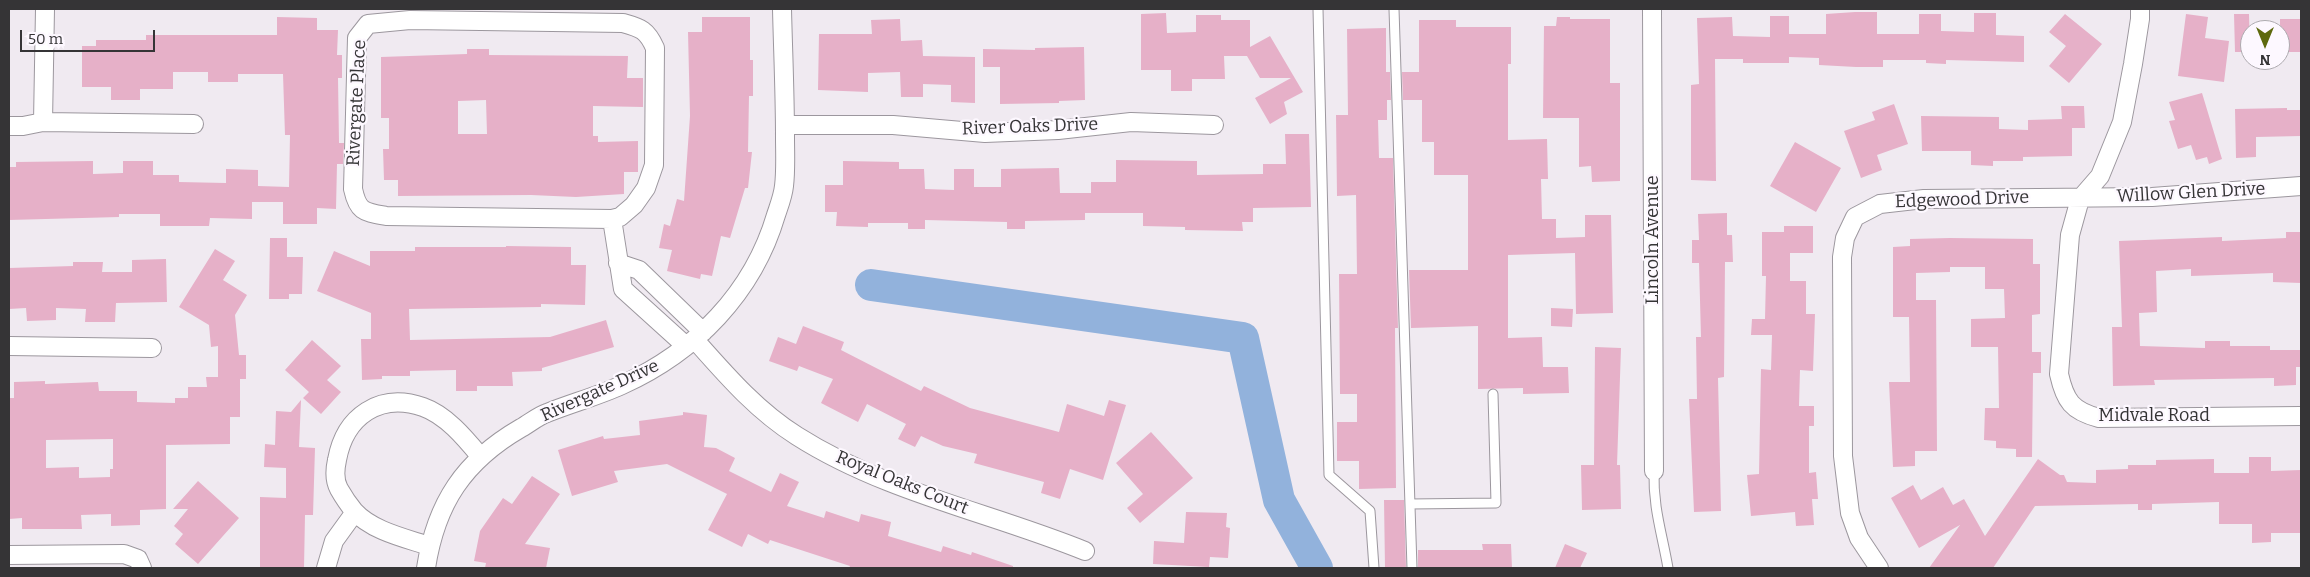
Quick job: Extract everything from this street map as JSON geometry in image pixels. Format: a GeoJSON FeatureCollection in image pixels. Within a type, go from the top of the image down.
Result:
{"type":"FeatureCollection","features":[{"type":"Feature","properties":{"kind":"street"},"geometry":{"type":"LineString","coordinates":[[43,122],[45,9]]}},
{"type":"Feature","properties":{"kind":"street","name":"Rivergate Drive"},"geometry":{"type":"LineString","coordinates":[[426,568],[429,546],[439,517],[463,474],[480,456],[500,440],[545,414],[621,386],[664,363],[695,339],[733,300],[752,272],[768,241],[784,187],[785,125],[782,9]]}},
{"type":"Feature","properties":{"kind":"street","name":"Lincoln Avenue"},"geometry":{"type":"LineString","coordinates":[[1652,9],[1654,471]]}},
{"type":"Feature","properties":{"kind":"street"},"geometry":{"type":"LineString","coordinates":[[2080,199],[2100,176],[2122,122],[2135,55],[2140,9]]}},
{"type":"Feature","properties":{"kind":"street","name":"Rivergate Place"},"geometry":{"type":"LineString","coordinates":[[410,20],[623,23],[639,27],[650,35],[655,48],[654,165],[646,188],[634,206],[620,217],[612,219],[386,216],[364,212],[356,204],[353,189],[357,38],[364,27],[368,24],[410,20]]}},
{"type":"Feature","properties":{"kind":"street"},"geometry":{"type":"LineString","coordinates":[[9,126],[22,126],[43,122],[194,124]]}},
{"type":"Feature","properties":{"kind":"street","name":"River Oaks Drive"},"geometry":{"type":"LineString","coordinates":[[785,125],[893,125],[984,133],[1058,130],[1131,122],[1214,125]]}},
{"type":"Feature","properties":{"kind":"street","name":"Willow Glen Drive"},"geometry":{"type":"LineString","coordinates":[[2080,199],[2152,197],[2301,186]]}},
{"type":"Feature","properties":{"kind":"street","name":"Edgewood Drive"},"geometry":{"type":"LineString","coordinates":[[1879,568],[1859,538],[1850,513],[1843,456],[1842,257],[1845,238],[1855,217],[1880,204],[1924,199],[2080,199]]}},
{"type":"Feature","properties":{"kind":"street","name":"Midvale Road"},"geometry":{"type":"LineString","coordinates":[[2080,199],[2070,235],[2059,374],[2063,392],[2072,406],[2084,414],[2099,418],[2301,416]]}},
{"type":"Feature","properties":{"kind":"street"},"geometry":{"type":"LineString","coordinates":[[612,219],[623,289],[695,339]]}},
{"type":"Feature","properties":{"kind":"street"},"geometry":{"type":"LineString","coordinates":[[618,263],[639,270],[695,339]]}},
{"type":"Feature","properties":{"kind":"street","name":"Royal Oaks Court"},"geometry":{"type":"LineString","coordinates":[[695,339],[744,394],[795,435],[829,455],[868,474],[959,507],[1048,536],[1085,551]]}},
{"type":"Feature","properties":{"kind":"street"},"geometry":{"type":"LineString","coordinates":[[9,346],[152,348]]}},
{"type":"Feature","properties":{"kind":"street"},"geometry":{"type":"LineString","coordinates":[[429,546],[374,526],[355,512],[338,488],[335,471],[340,444],[353,422],[366,411],[383,404],[397,403],[424,407],[444,418],[480,456]]}},
{"type":"Feature","properties":{"kind":"street"},"geometry":{"type":"LineString","coordinates":[[326,568],[334,540],[355,512]]}},
{"type":"Feature","properties":{"kind":"street"},"geometry":{"type":"LineString","coordinates":[[9,555],[124,554],[138,559],[142,568]]}},
{"type":"Feature","properties":{"kind":"lane"},"geometry":{"type":"LineString","coordinates":[[1318,9],[1329,475],[1370,511],[1374,568]]}},
{"type":"Feature","properties":{"kind":"lane"},"geometry":{"type":"LineString","coordinates":[[1394,9],[1412,568]]}},
{"type":"Feature","properties":{"kind":"lane"},"geometry":{"type":"LineString","coordinates":[[1410,504],[1496,503],[1493,394]]}},
{"type":"Feature","properties":{"kind":"lane"},"geometry":{"type":"LineString","coordinates":[[1654,471],[1654,494],[1658,526],[1668,568]]}},
{"type":"Feature","properties":{"kind":"building"},"geometry":{"type":"Polygon","coordinates":[[[1877,12],[1877,34],[1919,34],[1919,14],[1941,14],[1941,31],[1974,32],[1974,13],[1996,13],[1996,35],[2024,36],[2024,62],[1946,60],[1946,64],[1926,63],[1926,60],[1883,60],[1883,67],[1856,67],[1819,65],[1819,58],[1789,57],[1789,63],[1743,63],[1743,59],[1715,59],[1716,181],[1691,180],[1691,85],[1699,84],[1697,18],[1732,17],[1733,36],[1770,37],[1770,16],[1789,16],[1789,34],[1826,34],[1826,14],[1877,12]]]}},
{"type":"Feature","properties":{"kind":"building"},"geometry":{"type":"Polygon","coordinates":[[[1166,13],[1167,33],[1196,32],[1196,15],[1221,15],[1221,20],[1250,20],[1250,47],[1270,36],[1303,92],[1284,102],[1287,114],[1270,124],[1255,98],[1291,78],[1260,78],[1247,56],[1224,56],[1225,79],[1192,79],[1192,91],[1171,91],[1171,70],[1141,70],[1141,14],[1166,13]]]}},
{"type":"Feature","properties":{"kind":"building"},"geometry":{"type":"Polygon","coordinates":[[[2065,14],[2102,44],[2069,83],[2049,66],[2066,46],[2049,32],[2065,14]]]}},
{"type":"Feature","properties":{"kind":"building"},"geometry":{"type":"Polygon","coordinates":[[[2186,14],[2208,17],[2205,38],[2229,41],[2224,82],[2178,76],[2186,14]]]}},
{"type":"Feature","properties":{"kind":"building"},"geometry":{"type":"Polygon","coordinates":[[[2234,14],[2249,14],[2249,20],[2240,20],[2240,52],[2235,52],[2234,14]]]}},
{"type":"Feature","properties":{"kind":"building"},"geometry":{"type":"Polygon","coordinates":[[[277,17],[317,18],[317,30],[338,30],[337,55],[342,55],[342,78],[338,78],[339,143],[344,143],[343,164],[337,164],[336,209],[317,208],[317,224],[283,224],[283,202],[252,202],[252,219],[210,218],[209,226],[160,226],[160,214],[119,214],[119,217],[9,220],[9,167],[16,167],[16,162],[93,161],[93,174],[123,173],[123,161],[153,161],[153,175],[179,175],[179,182],[226,183],[226,169],[258,170],[258,186],[289,187],[290,135],[285,135],[283,74],[238,74],[238,82],[208,82],[208,72],[173,72],[173,89],[140,89],[140,100],[111,100],[111,87],[82,87],[82,46],[96,46],[96,40],[146,40],[146,35],[277,35],[277,17]]]}},
{"type":"Feature","properties":{"kind":"building"},"geometry":{"type":"Polygon","coordinates":[[[702,17],[750,17],[750,60],[753,60],[753,96],[749,96],[748,152],[752,152],[748,188],[745,188],[730,238],[721,236],[712,276],[701,274],[700,279],[667,271],[672,250],[659,248],[664,224],[670,226],[677,199],[684,201],[690,116],[688,32],[702,32],[702,17]]]}},
{"type":"Feature","properties":{"kind":"building"},"geometry":{"type":"Polygon","coordinates":[[[1557,17],[1570,17],[1570,19],[1610,19],[1610,83],[1620,83],[1620,181],[1592,182],[1591,166],[1579,167],[1579,118],[1543,118],[1544,26],[1556,26],[1557,17]]]}},
{"type":"Feature","properties":{"kind":"building"},"geometry":{"type":"Polygon","coordinates":[[[900,19],[901,41],[922,40],[923,56],[975,57],[975,103],[951,102],[951,85],[923,84],[923,97],[901,97],[900,72],[868,73],[868,92],[818,90],[819,34],[872,34],[871,20],[900,19]]]}},
{"type":"Feature","properties":{"kind":"building"},"geometry":{"type":"Polygon","coordinates":[[[2301,19],[2301,52],[2290,52],[2290,20],[2280,20],[2301,19]]]}},
{"type":"Feature","properties":{"kind":"building"},"geometry":{"type":"Polygon","coordinates":[[[1419,20],[1456,20],[1456,27],[1511,27],[1511,64],[1508,64],[1508,140],[1547,139],[1548,179],[1541,179],[1542,219],[1556,219],[1556,238],[1585,237],[1585,215],[1611,215],[1613,313],[1576,314],[1575,253],[1508,255],[1508,338],[1542,337],[1543,367],[1568,367],[1569,393],[1523,394],[1523,388],[1478,389],[1478,326],[1411,328],[1409,270],[1468,270],[1468,175],[1434,175],[1434,142],[1422,142],[1422,100],[1403,100],[1402,72],[1419,72],[1419,20]]]}},
{"type":"Feature","properties":{"kind":"building"},"geometry":{"type":"Polygon","coordinates":[[[1386,28],[1386,72],[1390,72],[1391,100],[1387,100],[1387,120],[1378,120],[1379,158],[1393,158],[1398,328],[1395,328],[1396,488],[1359,489],[1359,461],[1337,461],[1337,422],[1357,422],[1357,394],[1340,394],[1339,274],[1357,274],[1356,195],[1337,196],[1336,115],[1348,115],[1347,29],[1386,28]]]}},
{"type":"Feature","properties":{"kind":"building"},"geometry":{"type":"Polygon","coordinates":[[[1084,47],[1085,100],[1059,101],[1059,103],[1000,104],[1000,67],[983,67],[983,49],[1035,50],[1035,48],[1084,47]]]}},
{"type":"Feature","properties":{"kind":"building"},"geometry":{"type":"Polygon","coordinates":[[[467,49],[489,49],[489,55],[628,56],[627,78],[643,78],[643,107],[593,106],[593,136],[598,136],[598,142],[638,141],[638,172],[624,172],[624,194],[576,197],[531,195],[398,196],[398,180],[384,180],[383,149],[389,149],[389,118],[381,118],[381,57],[467,54],[467,49]],[[486,100],[458,101],[458,134],[487,134],[486,100]]]}},
{"type":"Feature","properties":{"kind":"building"},"geometry":{"type":"Polygon","coordinates":[[[2202,93],[2222,159],[2209,164],[2207,157],[2196,160],[2191,145],[2178,149],[2169,121],[2175,120],[2169,102],[2202,93]]]}},
{"type":"Feature","properties":{"kind":"building"},"geometry":{"type":"Polygon","coordinates":[[[1894,104],[1908,144],[1877,155],[1882,170],[1861,178],[1844,131],[1875,120],[1872,112],[1894,104]]]}},
{"type":"Feature","properties":{"kind":"building"},"geometry":{"type":"Polygon","coordinates":[[[2061,106],[2084,106],[2085,128],[2072,128],[2072,156],[2023,157],[2023,161],[1993,161],[1993,166],[1971,165],[1971,151],[1922,151],[1921,116],[1999,117],[1999,129],[2028,130],[2028,120],[2062,119],[2061,106]]]}},
{"type":"Feature","properties":{"kind":"building"},"geometry":{"type":"Polygon","coordinates":[[[2287,108],[2287,110],[2301,110],[2301,136],[2256,137],[2256,157],[2236,158],[2235,109],[2287,108]]]}},
{"type":"Feature","properties":{"kind":"building"},"geometry":{"type":"Polygon","coordinates":[[[1285,134],[1309,134],[1311,207],[1253,208],[1253,222],[1242,222],[1243,231],[1185,230],[1185,227],[1143,226],[1143,213],[1085,213],[1085,220],[1025,221],[1025,229],[1007,229],[1007,222],[925,220],[925,229],[908,229],[908,223],[868,223],[868,227],[836,226],[837,212],[825,212],[825,185],[843,185],[843,161],[899,162],[899,169],[924,169],[925,189],[954,190],[954,169],[974,169],[974,187],[1001,187],[1001,169],[1059,168],[1060,193],[1091,193],[1091,182],[1116,182],[1116,160],[1197,161],[1197,175],[1263,174],[1263,164],[1286,164],[1285,134]]]}},
{"type":"Feature","properties":{"kind":"building"},"geometry":{"type":"Polygon","coordinates":[[[1795,142],[1841,168],[1816,212],[1770,186],[1795,142]]]}},
{"type":"Feature","properties":{"kind":"building"},"geometry":{"type":"Polygon","coordinates":[[[1727,213],[1727,235],[1732,235],[1733,262],[1725,262],[1724,377],[1718,378],[1721,511],[1694,512],[1689,399],[1697,399],[1696,337],[1701,337],[1699,263],[1692,263],[1692,240],[1699,240],[1698,214],[1727,213]]]}},
{"type":"Feature","properties":{"kind":"building"},"geometry":{"type":"Polygon","coordinates":[[[1784,226],[1813,226],[1813,253],[1790,253],[1790,281],[1806,281],[1806,314],[1815,314],[1813,371],[1800,370],[1799,406],[1814,406],[1814,426],[1809,426],[1809,473],[1816,472],[1818,499],[1812,499],[1814,525],[1796,526],[1795,512],[1751,516],[1747,475],[1759,474],[1761,369],[1771,370],[1772,335],[1751,335],[1752,319],[1765,319],[1766,276],[1762,276],[1762,232],[1784,232],[1784,226]]]}},
{"type":"Feature","properties":{"kind":"building"},"geometry":{"type":"Polygon","coordinates":[[[2286,232],[2301,232],[2301,283],[2273,282],[2273,273],[2191,276],[2191,269],[2156,271],[2157,312],[2139,313],[2140,346],[2205,348],[2205,341],[2230,341],[2230,346],[2270,346],[2270,350],[2301,350],[2301,367],[2296,367],[2296,385],[2274,386],[2274,378],[2154,380],[2155,385],[2113,386],[2112,327],[2122,327],[2119,241],[2222,237],[2222,241],[2286,238],[2286,232]]]}},
{"type":"Feature","properties":{"kind":"building"},"geometry":{"type":"Polygon","coordinates":[[[270,238],[287,238],[287,257],[303,257],[302,294],[289,294],[289,299],[269,299],[270,238]]]}},
{"type":"Feature","properties":{"kind":"building"},"geometry":{"type":"Polygon","coordinates":[[[1910,239],[2033,239],[2033,264],[2040,264],[2040,314],[2032,315],[2032,352],[2041,352],[2041,373],[2033,373],[2032,457],[2016,457],[2016,449],[1996,448],[1996,441],[1984,440],[1985,408],[1999,408],[1998,347],[1971,347],[1971,319],[2005,318],[2004,289],[1985,289],[1985,267],[1950,267],[1950,272],[1916,273],[1916,300],[1936,300],[1937,451],[1915,451],[1915,466],[1893,467],[1889,382],[1910,382],[1909,317],[1893,317],[1893,247],[1910,246],[1910,239]]]}},
{"type":"Feature","properties":{"kind":"building"},"geometry":{"type":"Polygon","coordinates":[[[415,247],[571,247],[571,265],[586,265],[585,305],[541,304],[541,307],[409,309],[410,340],[550,337],[606,320],[614,347],[542,368],[542,371],[512,372],[513,386],[477,386],[477,391],[456,391],[456,370],[410,371],[410,376],[382,376],[382,379],[362,380],[361,339],[371,339],[371,313],[317,291],[334,251],[370,266],[370,251],[415,251],[415,247]]]}},
{"type":"Feature","properties":{"kind":"building"},"geometry":{"type":"Polygon","coordinates":[[[215,249],[235,261],[223,280],[247,295],[235,315],[239,355],[246,355],[246,379],[240,379],[240,417],[230,417],[230,444],[166,445],[166,509],[140,510],[140,525],[111,526],[111,514],[81,515],[82,529],[22,529],[22,518],[9,519],[9,398],[14,398],[14,382],[45,381],[45,384],[98,382],[99,391],[137,391],[137,402],[175,403],[175,398],[188,398],[188,387],[207,387],[206,377],[218,377],[218,346],[211,347],[209,325],[179,307],[215,249]],[[113,439],[46,440],[46,468],[79,467],[79,478],[110,477],[110,469],[113,469],[113,439]]]}},
{"type":"Feature","properties":{"kind":"building"},"geometry":{"type":"Polygon","coordinates":[[[166,259],[167,302],[116,303],[115,322],[85,322],[86,309],[56,308],[56,320],[27,321],[26,308],[9,309],[9,268],[73,266],[73,262],[103,262],[102,272],[132,272],[132,260],[166,259]]]}},
{"type":"Feature","properties":{"kind":"building"},"geometry":{"type":"Polygon","coordinates":[[[1551,308],[1573,309],[1572,327],[1551,326],[1551,308]]]}},
{"type":"Feature","properties":{"kind":"building"},"geometry":{"type":"Polygon","coordinates":[[[803,326],[844,342],[841,350],[921,391],[924,386],[970,408],[1059,432],[1067,404],[1104,416],[1109,400],[1126,405],[1103,480],[1070,469],[1060,499],[1041,493],[1044,482],[974,463],[977,454],[943,446],[921,436],[915,447],[898,439],[906,424],[867,404],[858,422],[821,403],[833,379],[799,366],[797,371],[769,361],[778,337],[796,344],[803,326]]]}},
{"type":"Feature","properties":{"kind":"building"},"geometry":{"type":"Polygon","coordinates":[[[312,340],[341,366],[327,380],[341,392],[321,414],[303,398],[309,392],[285,370],[312,340]]]}},
{"type":"Feature","properties":{"kind":"building"},"geometry":{"type":"Polygon","coordinates":[[[1595,347],[1621,348],[1617,465],[1620,465],[1621,509],[1582,510],[1581,465],[1594,465],[1595,347]]]}},
{"type":"Feature","properties":{"kind":"building"},"geometry":{"type":"Polygon","coordinates":[[[301,400],[299,447],[315,448],[313,515],[305,515],[304,568],[260,568],[260,497],[286,498],[286,468],[264,467],[265,444],[275,445],[276,411],[291,412],[301,400]]]}},
{"type":"Feature","properties":{"kind":"building"},"geometry":{"type":"Polygon","coordinates":[[[683,412],[707,415],[704,447],[716,448],[735,458],[729,471],[771,492],[780,473],[799,482],[787,506],[824,518],[826,511],[859,522],[861,514],[891,522],[888,536],[941,552],[943,546],[971,555],[972,552],[1013,566],[1013,568],[849,568],[850,566],[770,540],[768,544],[748,534],[742,547],[708,530],[727,494],[667,464],[614,471],[618,482],[572,496],[558,450],[603,436],[604,439],[640,435],[639,421],[683,415],[683,412]]]}},
{"type":"Feature","properties":{"kind":"building"},"geometry":{"type":"Polygon","coordinates":[[[1151,432],[1193,478],[1140,523],[1127,508],[1143,494],[1116,463],[1151,432]]]}},
{"type":"Feature","properties":{"kind":"building"},"geometry":{"type":"Polygon","coordinates":[[[2249,457],[2271,457],[2271,471],[2301,470],[2301,533],[2271,533],[2271,542],[2252,543],[2252,524],[2219,524],[2219,502],[2152,504],[2152,510],[2138,510],[2138,504],[2035,506],[1993,568],[1929,568],[1960,525],[1919,548],[1891,498],[1913,485],[1921,500],[1943,487],[1953,505],[1964,499],[1985,536],[2038,459],[2060,475],[2064,475],[2067,482],[2096,483],[2096,470],[2128,469],[2128,465],[2156,465],[2156,460],[2214,459],[2214,473],[2249,473],[2249,457]]]}},
{"type":"Feature","properties":{"kind":"building"},"geometry":{"type":"Polygon","coordinates":[[[532,476],[560,494],[525,544],[550,548],[546,568],[485,568],[486,563],[474,561],[480,531],[503,498],[512,504],[532,476]]]}},
{"type":"Feature","properties":{"kind":"building"},"geometry":{"type":"Polygon","coordinates":[[[198,481],[239,518],[198,564],[175,544],[183,534],[174,526],[188,509],[173,509],[198,481]]]}},
{"type":"Feature","properties":{"kind":"building"},"geometry":{"type":"Polygon","coordinates":[[[1384,500],[1404,500],[1406,568],[1385,568],[1384,500]]]}},
{"type":"Feature","properties":{"kind":"building"},"geometry":{"type":"Polygon","coordinates":[[[1186,512],[1227,513],[1226,527],[1230,528],[1228,558],[1210,557],[1209,567],[1153,564],[1154,541],[1184,543],[1186,512]]]}},
{"type":"Feature","properties":{"kind":"building"},"geometry":{"type":"Polygon","coordinates":[[[1482,544],[1511,544],[1512,568],[1418,568],[1418,550],[1483,550],[1482,544]]]}},
{"type":"Feature","properties":{"kind":"building"},"geometry":{"type":"Polygon","coordinates":[[[1565,544],[1587,553],[1580,568],[1555,568],[1565,544]]]}},
{"type":"Feature","properties":{"kind":"waterway"},"geometry":{"type":"LineString","coordinates":[[871,285],[1243,338],[1279,500],[1317,568]]}}]}
